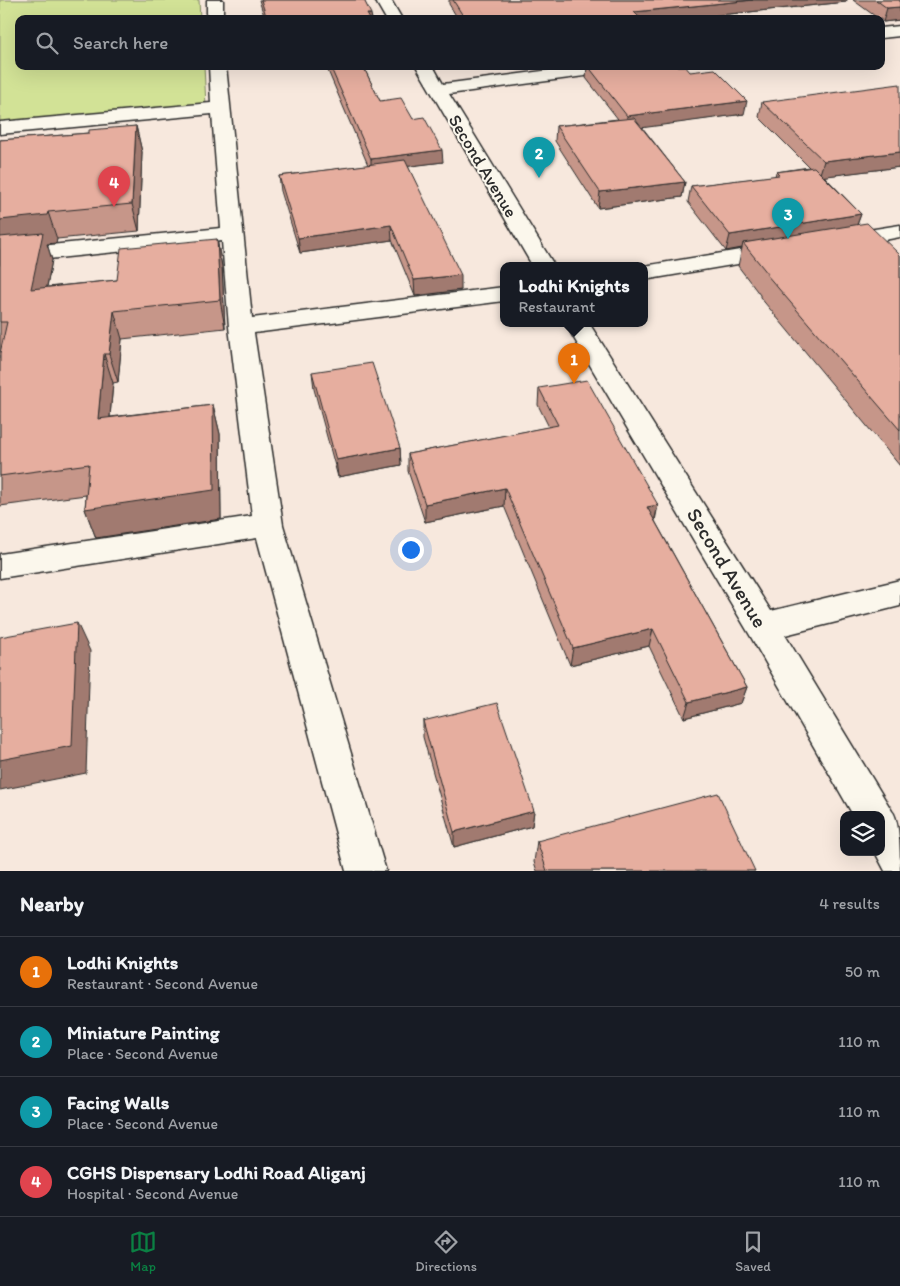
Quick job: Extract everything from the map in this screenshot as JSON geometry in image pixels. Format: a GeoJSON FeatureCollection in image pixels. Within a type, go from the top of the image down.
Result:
{"type":"FeatureCollection","features":[{"type":"Feature","properties":{"kind":"street"},"geometry":{"type":"LineString","coordinates":[[215,0],[215,15]]}},
{"type":"Feature","properties":{"kind":"street"},"geometry":{"type":"LineString","coordinates":[[383,0],[392,15]]}},
{"type":"Feature","properties":{"kind":"street"},"geometry":{"type":"LineString","coordinates":[[885,33],[900,31]]}},
{"type":"Feature","properties":{"kind":"street"},"geometry":{"type":"LineString","coordinates":[[217,70],[241,327],[268,525],[366,871]]}},
{"type":"Feature","properties":{"kind":"street","name":"Second Avenue"},"geometry":{"type":"LineString","coordinates":[[426,70],[541,262]]}},
{"type":"Feature","properties":{"kind":"street"},"geometry":{"type":"LineString","coordinates":[[438,90],[591,70]]}},
{"type":"Feature","properties":{"kind":"street"},"geometry":{"type":"LineString","coordinates":[[0,128],[222,108]]}},
{"type":"Feature","properties":{"kind":"street"},"geometry":{"type":"LineString","coordinates":[[821,244],[900,231]]}},
{"type":"Feature","properties":{"kind":"street"},"geometry":{"type":"LineString","coordinates":[[0,257],[233,233]]}},
{"type":"Feature","properties":{"kind":"street"},"geometry":{"type":"LineString","coordinates":[[648,272],[792,249]]}},
{"type":"Feature","properties":{"kind":"street"},"geometry":{"type":"LineString","coordinates":[[241,327],[500,295]]}},
{"type":"Feature","properties":{"kind":"street","name":"Second Avenue"},"geometry":{"type":"LineString","coordinates":[[580,327],[763,627],[872,811]]}},
{"type":"Feature","properties":{"kind":"street"},"geometry":{"type":"LineString","coordinates":[[0,566],[268,525]]}},
{"type":"Feature","properties":{"kind":"street"},"geometry":{"type":"LineString","coordinates":[[763,627],[900,593]]}},
{"type":"Feature","properties":{"kind":"street"},"geometry":{"type":"LineString","coordinates":[[885,833],[900,858]]}},
{"type":"Feature","properties":{"kind":"green space"},"geometry":{"type":"Polygon","coordinates":[[[0,0],[199,0],[200,15],[15,15],[15,70],[204,70],[206,106],[0,125],[0,0]]]}},
{"type":"Feature","properties":{"kind":"building"},"geometry":{"type":"Polygon","coordinates":[[[261,0],[364,0],[371,14],[368,15],[266,15],[261,0]]]}},
{"type":"Feature","properties":{"kind":"building"},"geometry":{"type":"Polygon","coordinates":[[[453,0],[753,0],[634,12],[637,15],[462,15],[453,0]]]}},
{"type":"Feature","properties":{"kind":"building"},"geometry":{"type":"Polygon","coordinates":[[[876,0],[900,0],[900,7],[887,8],[876,0]]]}},
{"type":"Feature","properties":{"kind":"building"},"geometry":{"type":"Polygon","coordinates":[[[332,70],[365,70],[380,101],[401,98],[413,119],[424,117],[442,150],[371,159],[332,70]]]}},
{"type":"Feature","properties":{"kind":"building"},"geometry":{"type":"Polygon","coordinates":[[[591,70],[688,70],[690,72],[716,70],[747,101],[627,116],[591,70]]]}},
{"type":"Feature","properties":{"kind":"building"},"geometry":{"type":"Polygon","coordinates":[[[900,84],[900,152],[824,161],[762,102],[900,84]]]}},
{"type":"Feature","properties":{"kind":"building"},"geometry":{"type":"Polygon","coordinates":[[[634,118],[685,182],[600,192],[556,126],[634,118]]]}},
{"type":"Feature","properties":{"kind":"building"},"geometry":{"type":"Polygon","coordinates":[[[136,126],[132,204],[48,212],[47,215],[0,220],[0,140],[89,133],[89,130],[136,126]]]}},
{"type":"Feature","properties":{"kind":"building"},"geometry":{"type":"Polygon","coordinates":[[[405,160],[461,275],[414,280],[391,225],[298,238],[279,176],[405,160]]]}},
{"type":"Feature","properties":{"kind":"building"},"geometry":{"type":"Polygon","coordinates":[[[814,167],[861,214],[730,235],[691,186],[779,175],[776,172],[814,167]]]}},
{"type":"Feature","properties":{"kind":"building"},"geometry":{"type":"Polygon","coordinates":[[[867,223],[900,255],[900,430],[766,274],[768,274],[743,243],[867,223]]]}},
{"type":"Feature","properties":{"kind":"building"},"geometry":{"type":"Polygon","coordinates":[[[43,233],[31,289],[117,280],[121,248],[217,239],[220,300],[114,311],[109,354],[104,354],[98,419],[213,405],[214,490],[85,509],[89,464],[0,476],[0,353],[7,322],[0,322],[0,237],[43,233]]]}},
{"type":"Feature","properties":{"kind":"building"},"geometry":{"type":"Polygon","coordinates":[[[372,363],[400,448],[336,460],[312,372],[372,363]]]}},
{"type":"Feature","properties":{"kind":"building"},"geometry":{"type":"Polygon","coordinates":[[[587,380],[658,505],[647,507],[747,687],[689,702],[653,629],[573,648],[505,488],[425,504],[408,454],[558,425],[539,388],[587,380]]]}},
{"type":"Feature","properties":{"kind":"building"},"geometry":{"type":"Polygon","coordinates":[[[77,623],[72,746],[0,760],[0,637],[77,623]]]}},
{"type":"Feature","properties":{"kind":"building"},"geometry":{"type":"Polygon","coordinates":[[[497,703],[534,811],[454,832],[423,721],[497,703]]]}},
{"type":"Feature","properties":{"kind":"building"},"geometry":{"type":"Polygon","coordinates":[[[718,793],[755,871],[547,871],[537,841],[718,793]]]}},
{"type":"Feature","properties":{"kind":"place","name":"Miniature Painting"},"geometry":{"type":"Point","coordinates":[539,178]}},
{"type":"Feature","properties":{"kind":"place","name":"CGHS Dispensary Lodhi Road Aliganj"},"geometry":{"type":"Point","coordinates":[114,207]}},
{"type":"Feature","properties":{"kind":"place","name":"Facing Walls"},"geometry":{"type":"Point","coordinates":[788,239]}},
{"type":"Feature","properties":{"kind":"place","name":"Lodhi Knights"},"geometry":{"type":"Point","coordinates":[574,384]}}]}
